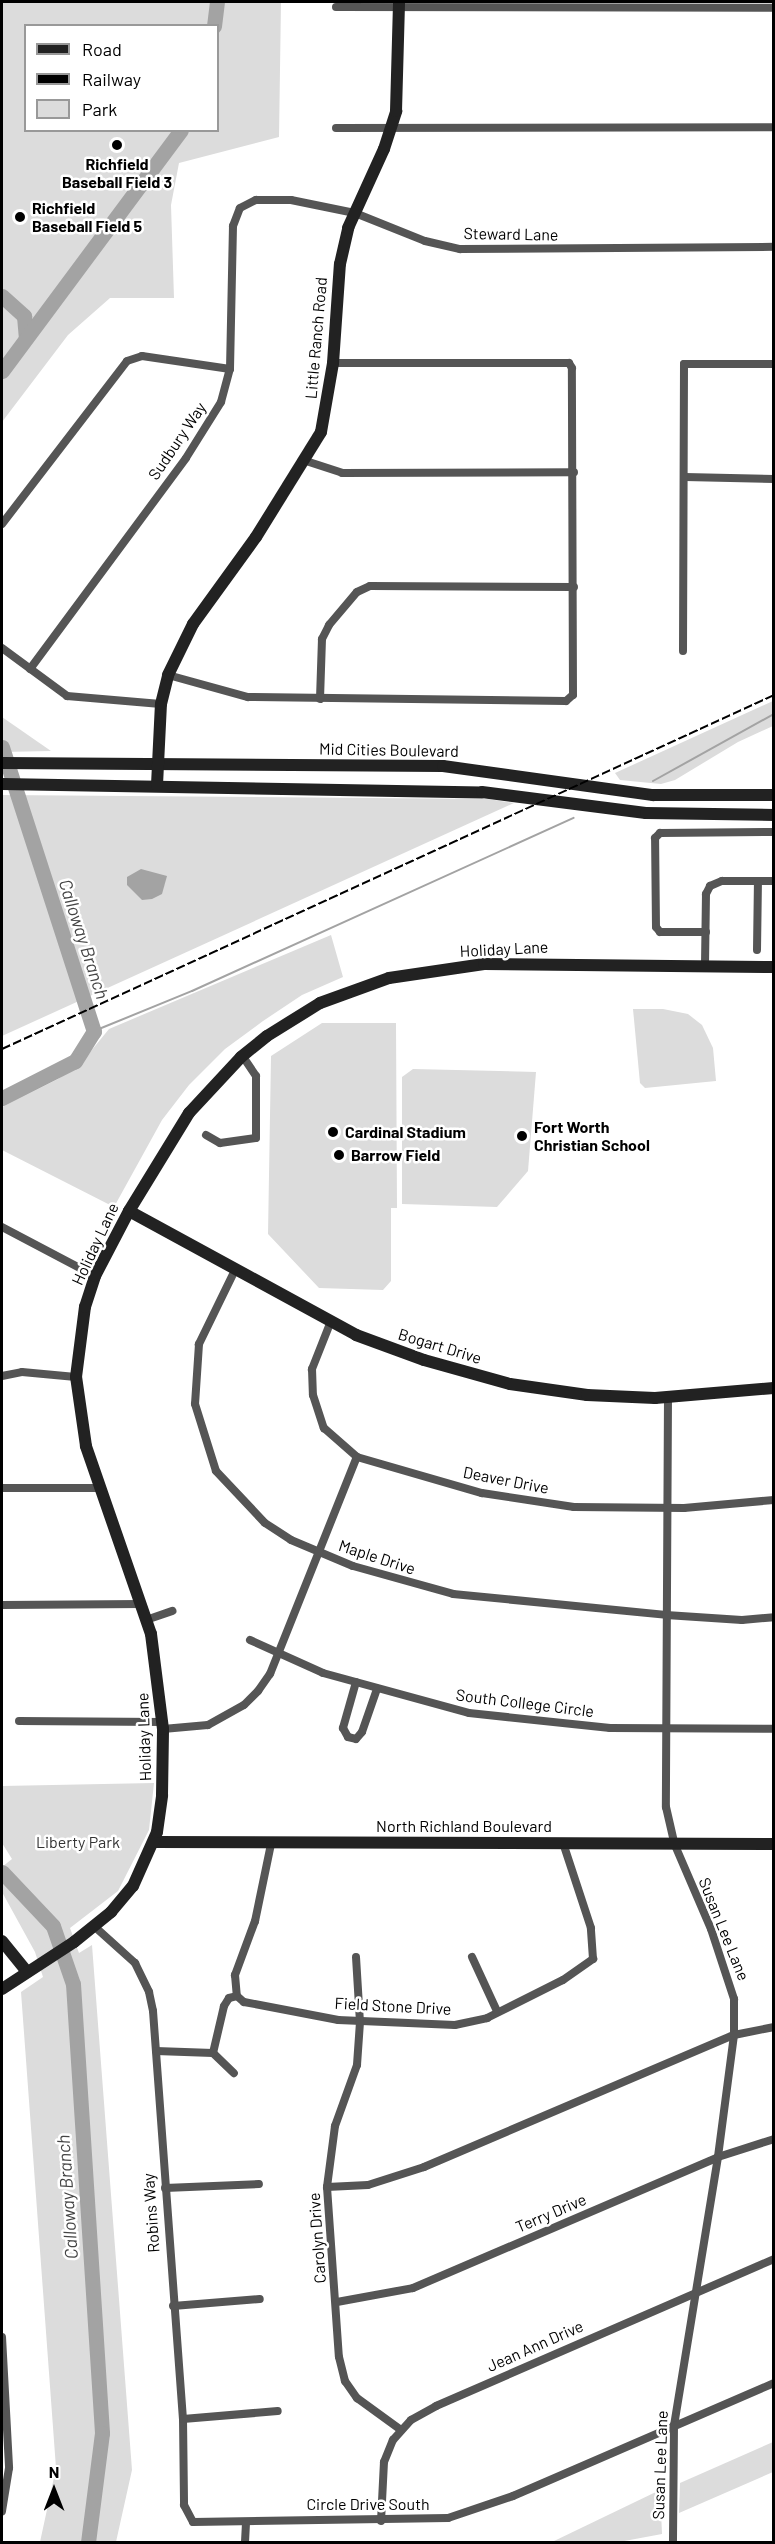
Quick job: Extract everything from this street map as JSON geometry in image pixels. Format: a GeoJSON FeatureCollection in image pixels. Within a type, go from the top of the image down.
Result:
{"type":"FeatureCollection","features":[{"type":"Feature","properties":{"kind":"street"},"geometry":{"type":"LineString","coordinates":[[336,7],[399,4],[774,8]]}},
{"type":"Feature","properties":{"kind":"street","name":"Little Ranch Road"},"geometry":{"type":"LineString","coordinates":[[157,785],[160,704],[168,675],[193,624],[306,461],[321,432],[333,363],[336,279],[355,213],[392,130],[398,95],[399,4]]}},
{"type":"Feature","properties":{"kind":"street"},"geometry":{"type":"LineString","coordinates":[[336,128],[392,130],[774,128]]}},
{"type":"Feature","properties":{"kind":"street","name":"Steward Lane"},"geometry":{"type":"LineString","coordinates":[[256,200],[291,200],[355,213],[425,242],[460,249],[774,247]]}},
{"type":"Feature","properties":{"kind":"street","name":"Sudbury Way"},"geometry":{"type":"LineString","coordinates":[[30,669],[210,423],[227,389],[230,369],[234,218],[240,207],[256,200]]}},
{"type":"Feature","properties":{"kind":"street"},"geometry":{"type":"LineString","coordinates":[[2,524],[120,368],[133,357],[230,369]]}},
{"type":"Feature","properties":{"kind":"street"},"geometry":{"type":"LineString","coordinates":[[168,675],[248,697],[570,699],[573,695],[574,377],[568,363],[333,363]]}},
{"type":"Feature","properties":{"kind":"street"},"geometry":{"type":"LineString","coordinates":[[683,651],[684,364],[774,364]]}},
{"type":"Feature","properties":{"kind":"street"},"geometry":{"type":"LineString","coordinates":[[306,461],[342,473],[574,472]]}},
{"type":"Feature","properties":{"kind":"street"},"geometry":{"type":"LineString","coordinates":[[685,477],[774,479]]}},
{"type":"Feature","properties":{"kind":"street"},"geometry":{"type":"LineString","coordinates":[[320,699],[322,639],[346,601],[357,592],[370,586],[574,587]]}},
{"type":"Feature","properties":{"kind":"street"},"geometry":{"type":"LineString","coordinates":[[2,648],[67,696],[79,700],[160,704]]}},
{"type":"Feature","properties":{"kind":"street","name":"Mid Cities Boulevard"},"geometry":{"type":"LineString","coordinates":[[2,763],[443,766],[653,795],[774,795]]}},
{"type":"Feature","properties":{"kind":"street"},"geometry":{"type":"LineString","coordinates":[[2,784],[483,792],[646,813],[774,815]]}},
{"type":"Feature","properties":{"kind":"street"},"geometry":{"type":"LineString","coordinates":[[706,932],[660,932],[656,927],[656,838],[660,833],[774,832]]}},
{"type":"Feature","properties":{"kind":"street"},"geometry":{"type":"LineString","coordinates":[[705,965],[706,894],[710,886],[722,881],[774,881]]}},
{"type":"Feature","properties":{"kind":"street"},"geometry":{"type":"LineString","coordinates":[[757,950],[758,881]]}},
{"type":"Feature","properties":{"kind":"street","name":"Holiday Lane"},"geometry":{"type":"LineString","coordinates":[[2,1989],[95,1927],[133,1886],[154,1842],[162,1795],[162,1725],[147,1620],[86,1446],[76,1377],[85,1306],[95,1276],[129,1211],[189,1113],[242,1055],[320,1004],[365,985],[424,970],[550,963],[774,967]]}},
{"type":"Feature","properties":{"kind":"street"},"geometry":{"type":"LineString","coordinates":[[206,1135],[220,1143],[256,1138],[256,1076],[242,1055]]}},
{"type":"Feature","properties":{"kind":"street","name":"Bogart Drive"},"geometry":{"type":"LineString","coordinates":[[129,1211],[331,1321],[424,1360],[510,1383],[586,1395],[668,1397],[774,1388]]}},
{"type":"Feature","properties":{"kind":"street"},"geometry":{"type":"LineString","coordinates":[[2,1227],[95,1276]]}},
{"type":"Feature","properties":{"kind":"street","name":"Maple Drive"},"geometry":{"type":"LineString","coordinates":[[236,1268],[199,1344],[195,1374],[200,1427],[216,1471],[245,1506],[282,1534],[318,1552],[402,1582],[453,1594],[666,1615],[742,1620],[774,1617]]}},
{"type":"Feature","properties":{"kind":"street","name":"Deaver Drive"},"geometry":{"type":"LineString","coordinates":[[331,1321],[312,1369],[313,1395],[324,1428],[357,1457],[482,1493],[574,1507],[668,1508],[774,1500]]}},
{"type":"Feature","properties":{"kind":"street"},"geometry":{"type":"LineString","coordinates":[[2,1376],[22,1372],[76,1377]]}},
{"type":"Feature","properties":{"kind":"street","name":"Susan Lee Lane"},"geometry":{"type":"LineString","coordinates":[[668,1397],[666,1807],[674,1844],[730,1980],[734,2035],[718,2157],[674,2425],[673,2542]]}},
{"type":"Feature","properties":{"kind":"street"},"geometry":{"type":"LineString","coordinates":[[19,1721],[208,1725],[244,1705],[270,1674],[357,1457]]}},
{"type":"Feature","properties":{"kind":"street"},"geometry":{"type":"LineString","coordinates":[[2,1488],[99,1488]]}},
{"type":"Feature","properties":{"kind":"street"},"geometry":{"type":"LineString","coordinates":[[2,1605],[142,1604]]}},
{"type":"Feature","properties":{"kind":"street"},"geometry":{"type":"LineString","coordinates":[[147,1620],[172,1611]]}},
{"type":"Feature","properties":{"kind":"street","name":"South College Circle"},"geometry":{"type":"LineString","coordinates":[[250,1640],[277,1655],[356,1682],[469,1713],[509,1719],[667,1730],[774,1729]]}},
{"type":"Feature","properties":{"kind":"street"},"geometry":{"type":"LineString","coordinates":[[356,1682],[343,1728],[348,1737],[356,1739],[362,1732],[377,1689]]}},
{"type":"Feature","properties":{"kind":"street","name":"North Richland Boulevard"},"geometry":{"type":"LineString","coordinates":[[154,1842],[774,1844]]}},
{"type":"Feature","properties":{"kind":"street","name":"Field Stone Drive"},"geometry":{"type":"LineString","coordinates":[[237,1996],[243,2002],[360,2022],[455,2025],[487,2018],[496,2011],[563,1980],[592,1959],[591,1928],[563,1843]]}},
{"type":"Feature","properties":{"kind":"street"},"geometry":{"type":"LineString","coordinates":[[213,2053],[224,2006],[229,1998],[237,1996],[235,1975],[255,1921],[271,1844]]}},
{"type":"Feature","properties":{"kind":"street","name":"Robins Way"},"geometry":{"type":"LineString","coordinates":[[95,1927],[125,1951],[142,1977],[153,2011],[183,2420],[184,2505],[189,2518]]}},
{"type":"Feature","properties":{"kind":"street"},"geometry":{"type":"LineString","coordinates":[[2,1941],[33,1969]]}},
{"type":"Feature","properties":{"kind":"street","name":"Carolyn Drive"},"geometry":{"type":"LineString","coordinates":[[356,1957],[360,2022],[357,2065],[335,2126],[327,2187],[337,2302],[345,2381],[357,2398],[401,2430]]}},
{"type":"Feature","properties":{"kind":"street"},"geometry":{"type":"LineString","coordinates":[[472,1957],[496,2011]]}},
{"type":"Feature","properties":{"kind":"street"},"geometry":{"type":"LineString","coordinates":[[327,2187],[368,2185],[424,2167],[734,2035],[774,2026]]}},
{"type":"Feature","properties":{"kind":"street"},"geometry":{"type":"LineString","coordinates":[[156,2051],[213,2053],[234,2073]]}},
{"type":"Feature","properties":{"kind":"street","name":"Terry Drive"},"geometry":{"type":"LineString","coordinates":[[337,2302],[413,2288],[718,2157],[774,2139]]}},
{"type":"Feature","properties":{"kind":"street"},"geometry":{"type":"LineString","coordinates":[[165,2188],[259,2184]]}},
{"type":"Feature","properties":{"kind":"street","name":"Jean Ann Drive"},"geometry":{"type":"LineString","coordinates":[[381,2521],[380,2476],[393,2440],[401,2430],[436,2406],[774,2259]]}},
{"type":"Feature","properties":{"kind":"street"},"geometry":{"type":"LineString","coordinates":[[173,2306],[260,2299]]}},
{"type":"Feature","properties":{"kind":"street"},"geometry":{"type":"LineString","coordinates":[[2,2337],[4,2418],[9,2468],[2,2511]]}},
{"type":"Feature","properties":{"kind":"street","name":"Circle Drive South"},"geometry":{"type":"LineString","coordinates":[[189,2518],[193,2522],[246,2524],[316,2517],[381,2521],[447,2518],[483,2508],[774,2383]]}},
{"type":"Feature","properties":{"kind":"street"},"geometry":{"type":"LineString","coordinates":[[183,2420],[278,2411]]}},
{"type":"Feature","properties":{"kind":"street"},"geometry":{"type":"LineString","coordinates":[[245,2542],[246,2524]]}},
{"type":"Feature","properties":{"kind":"green space"},"geometry":{"type":"Polygon","coordinates":[[[2,2],[281,2],[279,137],[179,163],[171,205],[174,298],[110,298],[68,335],[2,422],[2,2]]]}},
{"type":"Feature","properties":{"kind":"green space"},"geometry":{"type":"Polygon","coordinates":[[[773,701],[773,726],[738,742],[675,780],[661,784],[620,780],[615,773],[773,701]]]}},
{"type":"Feature","properties":{"kind":"green space"},"geometry":{"type":"Polygon","coordinates":[[[2,717],[51,751],[2,752],[2,717]]]}},
{"type":"Feature","properties":{"kind":"green space"},"geometry":{"type":"Polygon","coordinates":[[[2,795],[488,799],[514,803],[2,1036],[2,795]]]}},
{"type":"Feature","properties":{"kind":"green space"},"geometry":{"type":"Polygon","coordinates":[[[331,935],[343,977],[302,995],[263,1021],[225,1049],[189,1085],[162,1120],[114,1207],[2,1150],[2,1107],[58,1079],[82,1062],[109,1029],[331,935]]]}},
{"type":"Feature","properties":{"kind":"green space"},"geometry":{"type":"Polygon","coordinates":[[[633,1009],[663,1009],[688,1014],[702,1025],[713,1048],[716,1081],[645,1088],[640,1083],[633,1009]]]}},
{"type":"Feature","properties":{"kind":"green space","name":"Cardinal Stadium"},"geometry":{"type":"Polygon","coordinates":[[[322,1023],[396,1023],[397,1208],[391,1208],[391,1281],[383,1290],[319,1288],[268,1234],[271,1056],[322,1023]]]}},
{"type":"Feature","properties":{"kind":"green space"},"geometry":{"type":"Polygon","coordinates":[[[413,1069],[536,1072],[528,1171],[497,1207],[402,1204],[402,1077],[413,1069]]]}},
{"type":"Feature","properties":{"kind":"green space","name":"Liberty Park"},"geometry":{"type":"Polygon","coordinates":[[[154,1783],[149,1830],[118,1891],[70,1928],[79,1953],[92,1945],[132,2470],[116,2542],[40,2542],[56,2468],[21,1992],[43,1977],[35,1952],[2,1892],[2,1867],[12,1859],[2,1843],[2,1786],[154,1783]]]}},
{"type":"Feature","properties":{"kind":"green space"},"geometry":{"type":"Polygon","coordinates":[[[773,2442],[773,2472],[679,2513],[680,2483],[773,2442]]]}},
{"type":"Feature","properties":{"kind":"green space"},"geometry":{"type":"Polygon","coordinates":[[[660,2490],[662,2534],[619,2542],[552,2542],[660,2490]]]}},
{"type":"Feature","properties":{"kind":"shaded area"},"geometry":{"type":"Polygon","coordinates":[[[141,869],[167,876],[162,894],[152,899],[142,900],[127,885],[127,877],[141,869]]]}},
{"type":"Feature","properties":{"kind":"waterway"},"geometry":{"type":"LineString","coordinates":[[214,24],[217,2]]}},
{"type":"Feature","properties":{"kind":"waterway"},"geometry":{"type":"LineString","coordinates":[[2,371],[180,132]]}},
{"type":"Feature","properties":{"kind":"waterway","name":"Calloway Branch"},"geometry":{"type":"LineString","coordinates":[[2,296],[24,316],[26,338]]}},
{"type":"Feature","properties":{"kind":"waterway"},"geometry":{"type":"LineString","coordinates":[[653,781],[774,714]]}},
{"type":"Feature","properties":{"kind":"waterway","name":"Calloway Branch"},"geometry":{"type":"LineString","coordinates":[[2,747],[94,1031],[75,1061],[2,1098]]}},
{"type":"Feature","properties":{"kind":"waterway"},"geometry":{"type":"LineString","coordinates":[[94,1031],[192,991],[574,818]]}},
{"type":"Feature","properties":{"kind":"waterway","name":"Calloway Branch"},"geometry":{"type":"LineString","coordinates":[[2,1872],[53,1926],[73,1984],[102,2433],[88,2542]]}},
{"type":"Feature","properties":{"kind":"railway"},"geometry":{"type":"LineString","coordinates":[[2,1049],[774,695]]}},
{"type":"Feature","properties":{"kind":"place","name":"Richfield Baseball Field 3"},"geometry":{"type":"Point","coordinates":[117,145]}},
{"type":"Feature","properties":{"kind":"place","name":"Richfield Baseball Field 5"},"geometry":{"type":"Point","coordinates":[20,217]}},
{"type":"Feature","properties":{"kind":"place","name":"Cardinal Stadium"},"geometry":{"type":"Point","coordinates":[333,1132]}},
{"type":"Feature","properties":{"kind":"place","name":"Fort Worth Christian School"},"geometry":{"type":"Point","coordinates":[522,1136]}},
{"type":"Feature","properties":{"kind":"place","name":"Barrow Field"},"geometry":{"type":"Point","coordinates":[339,1155]}}]}
